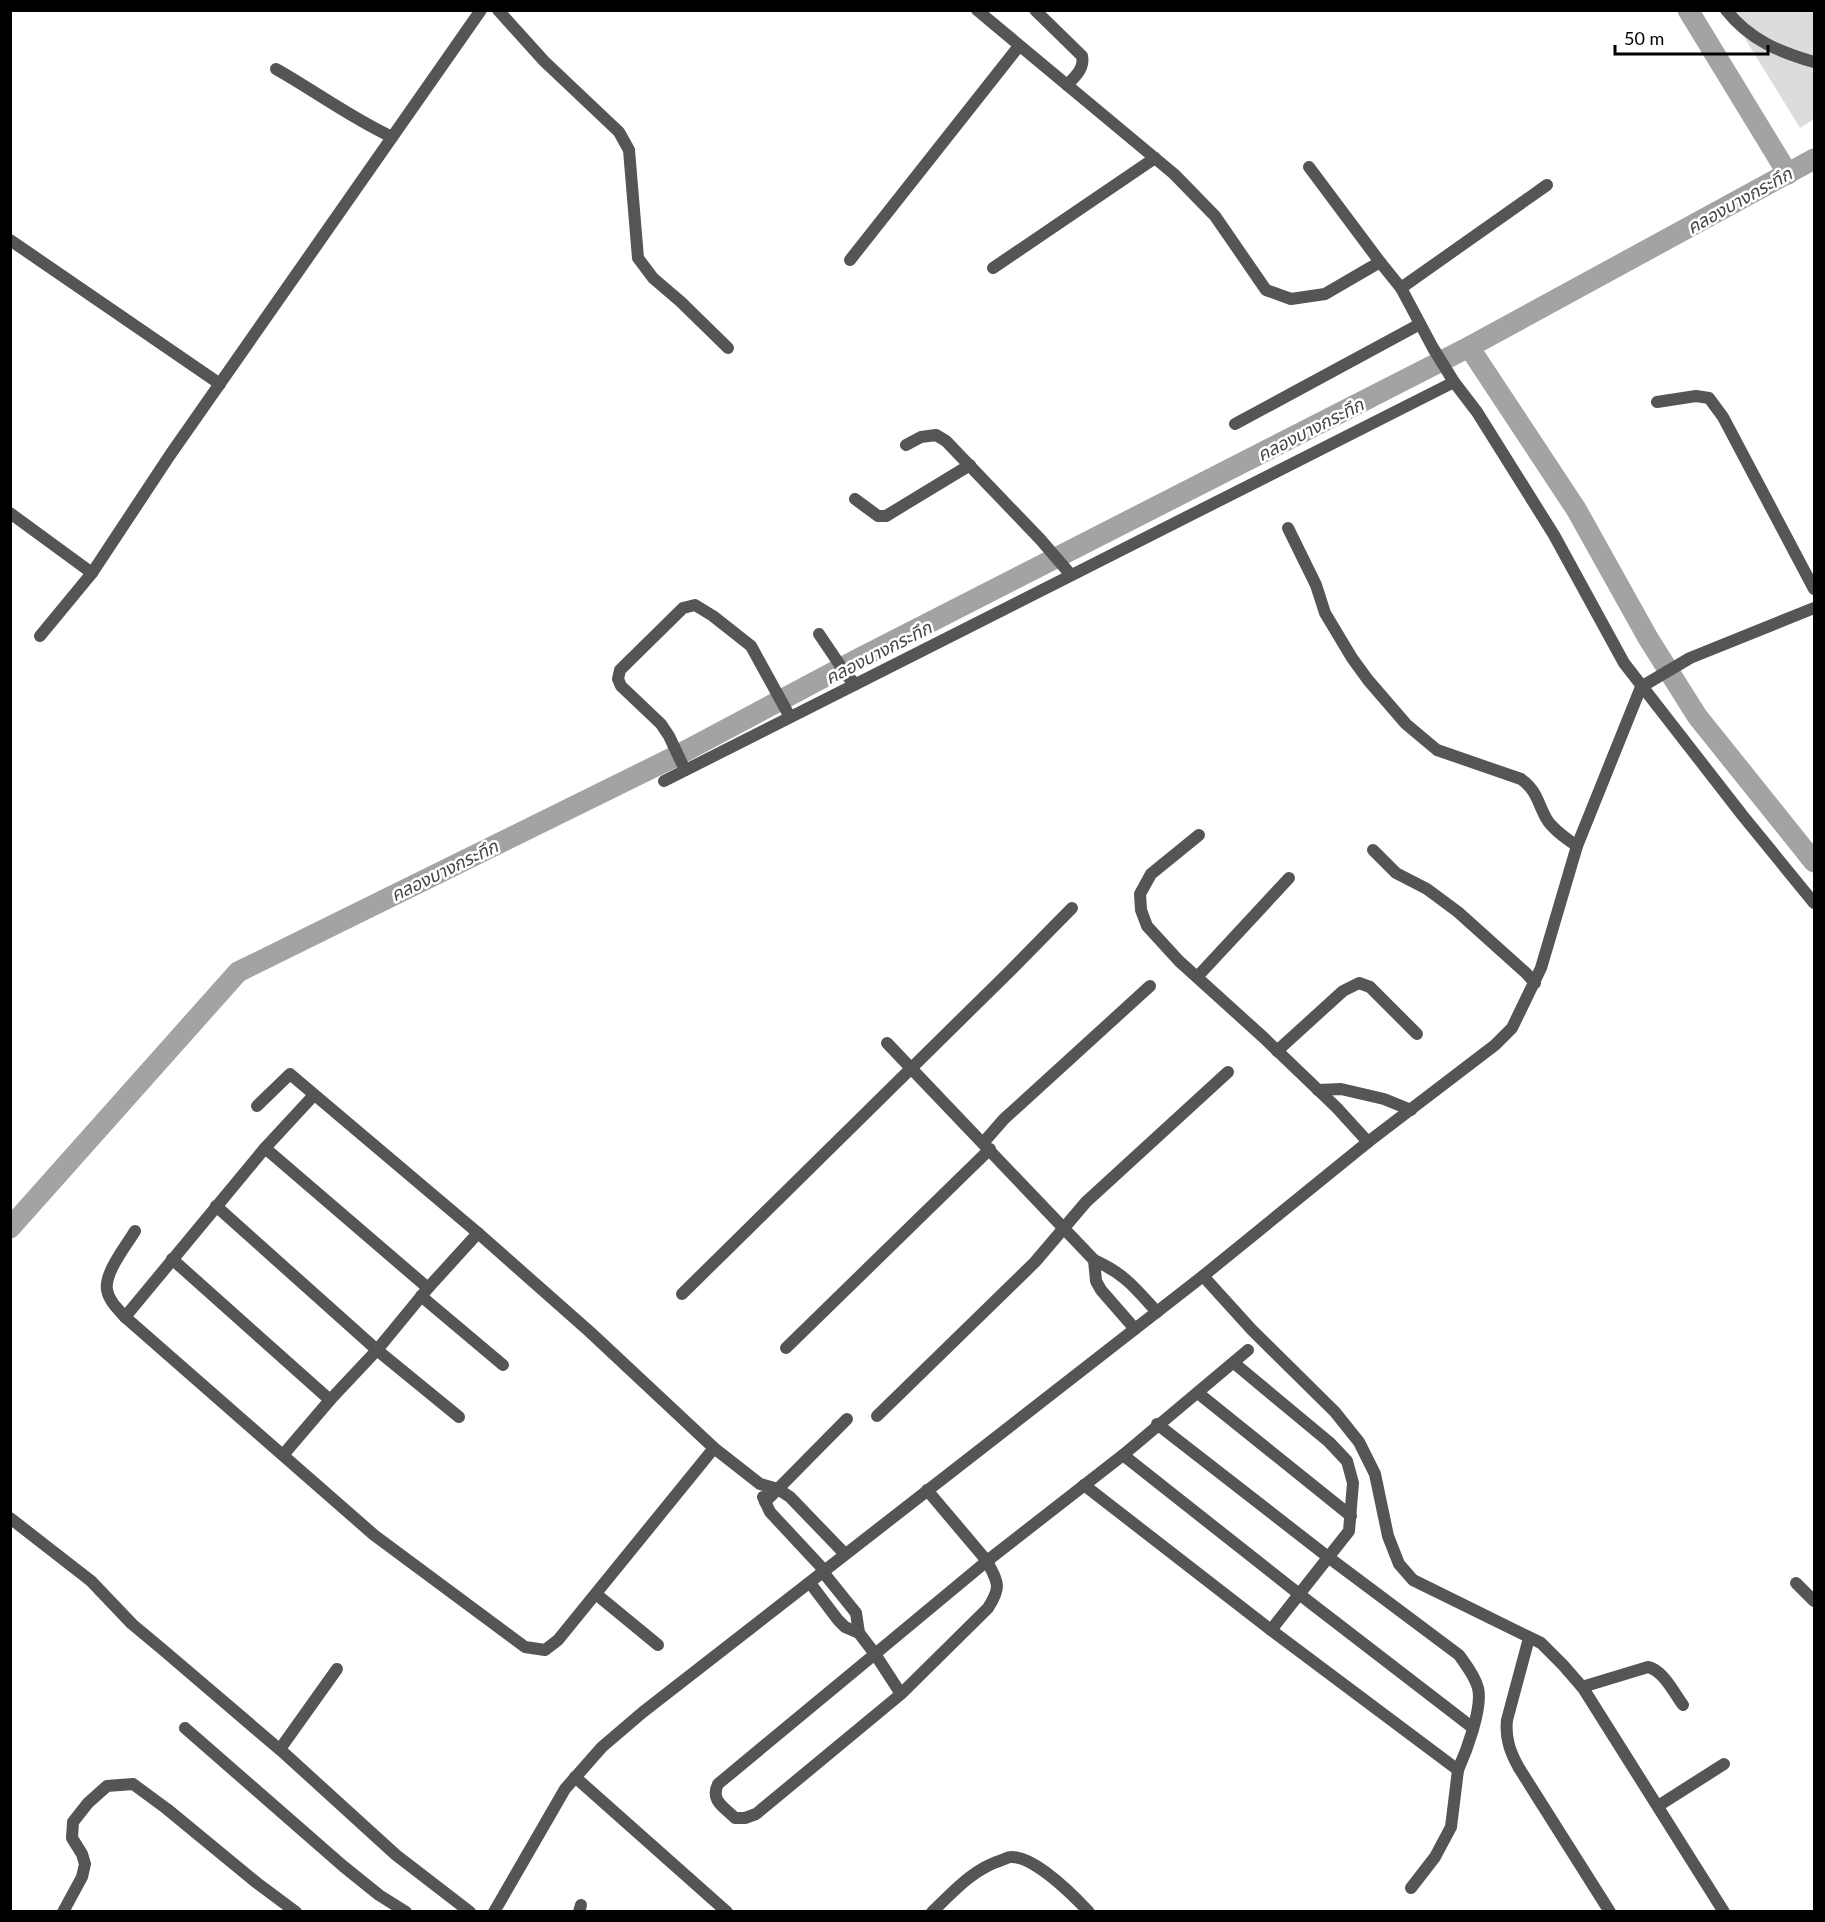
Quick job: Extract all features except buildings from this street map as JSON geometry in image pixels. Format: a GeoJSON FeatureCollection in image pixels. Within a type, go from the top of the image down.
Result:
{"type":"FeatureCollection","features":[{"type":"Feature","properties":{"kind":"street"},"geometry":{"type":"LineString","coordinates":[[40,636],[92,573],[170,455],[481,10]]}},
{"type":"Feature","properties":{"kind":"street"},"geometry":{"type":"LineString","coordinates":[[498,10],[544,61],[619,132],[629,150],[638,258],[653,278],[728,348]]}},
{"type":"Feature","properties":{"kind":"street"},"geometry":{"type":"LineString","coordinates":[[977,10],[1174,174],[1215,216],[1266,290],[1291,298],[1325,294],[1380,262]]}},
{"type":"Feature","properties":{"kind":"street"},"geometry":{"type":"LineString","coordinates":[[1035,10],[1083,56],[1081,69],[1067,85]]}},
{"type":"Feature","properties":{"kind":"street"},"geometry":{"type":"LineString","coordinates":[[1726,10],[1754,38],[1784,54],[1815,62]]}},
{"type":"Feature","properties":{"kind":"street"},"geometry":{"type":"LineString","coordinates":[[850,260],[1019,46]]}},
{"type":"Feature","properties":{"kind":"street"},"geometry":{"type":"LineString","coordinates":[[276,69],[360,121],[392,137]]}},
{"type":"Feature","properties":{"kind":"street"},"geometry":{"type":"LineString","coordinates":[[993,268],[1155,158]]}},
{"type":"Feature","properties":{"kind":"street"},"geometry":{"type":"LineString","coordinates":[[1309,166],[1401,288],[1454,382],[1478,412],[1554,535],[1624,663],[1815,903]]}},
{"type":"Feature","properties":{"kind":"street"},"geometry":{"type":"LineString","coordinates":[[1401,288],[1547,185]]}},
{"type":"Feature","properties":{"kind":"street"},"geometry":{"type":"LineString","coordinates":[[10,240],[220,384]]}},
{"type":"Feature","properties":{"kind":"street"},"geometry":{"type":"LineString","coordinates":[[1235,424],[1420,324]]}},
{"type":"Feature","properties":{"kind":"street"},"geometry":{"type":"LineString","coordinates":[[664,781],[683,767],[852,680],[1071,575],[1454,382]]}},
{"type":"Feature","properties":{"kind":"street"},"geometry":{"type":"LineString","coordinates":[[1657,402],[1696,396],[1709,398],[1723,417],[1815,589]]}},
{"type":"Feature","properties":{"kind":"street"},"geometry":{"type":"LineString","coordinates":[[906,445],[921,437],[936,435],[946,441],[1071,575]]}},
{"type":"Feature","properties":{"kind":"street"},"geometry":{"type":"LineString","coordinates":[[855,499],[878,516],[886,516],[970,465]]}},
{"type":"Feature","properties":{"kind":"street"},"geometry":{"type":"LineString","coordinates":[[10,513],[92,573]]}},
{"type":"Feature","properties":{"kind":"street"},"geometry":{"type":"LineString","coordinates":[[1288,528],[1316,585],[1325,613],[1352,658],[1406,724],[1437,750],[1521,779],[1530,786],[1539,799],[1546,820],[1577,846]]}},
{"type":"Feature","properties":{"kind":"street"},"geometry":{"type":"LineString","coordinates":[[683,767],[661,724],[621,686],[618,679],[620,670],[683,608],[695,605],[713,615],[751,646],[788,714]]}},
{"type":"Feature","properties":{"kind":"street"},"geometry":{"type":"LineString","coordinates":[[494,1911],[565,1790],[602,1747],[643,1712],[1203,1276],[1368,1142],[1495,1045],[1512,1028],[1535,983],[1577,846],[1641,687],[1690,658],[1815,608]]}},
{"type":"Feature","properties":{"kind":"street"},"geometry":{"type":"LineString","coordinates":[[819,634],[852,680]]}},
{"type":"Feature","properties":{"kind":"street"},"geometry":{"type":"LineString","coordinates":[[1200,836],[1151,874],[1140,894],[1141,910],[1147,926],[1179,961],[1318,1090],[1368,1142]]}},
{"type":"Feature","properties":{"kind":"street"},"geometry":{"type":"LineString","coordinates":[[1372,850],[1396,873],[1427,889],[1458,912],[1535,983]]}},
{"type":"Feature","properties":{"kind":"street"},"geometry":{"type":"LineString","coordinates":[[1197,976],[1289,878]]}},
{"type":"Feature","properties":{"kind":"street"},"geometry":{"type":"LineString","coordinates":[[682,1294],[1072,908]]}},
{"type":"Feature","properties":{"kind":"street"},"geometry":{"type":"LineString","coordinates":[[1277,1051],[1343,991],[1359,983],[1370,987],[1417,1034]]}},
{"type":"Feature","properties":{"kind":"street"},"geometry":{"type":"LineString","coordinates":[[786,1348],[986,1146],[1004,1119],[1150,986]]}},
{"type":"Feature","properties":{"kind":"street"},"geometry":{"type":"LineString","coordinates":[[887,1043],[1094,1260],[1125,1277],[1157,1311]]}},
{"type":"Feature","properties":{"kind":"street"},"geometry":{"type":"LineString","coordinates":[[877,1416],[1035,1262],[1086,1202],[1228,1072]]}},
{"type":"Feature","properties":{"kind":"street"},"geometry":{"type":"LineString","coordinates":[[257,1106],[290,1074],[478,1233],[590,1332],[714,1448],[760,1484],[778,1489],[790,1497],[845,1554]]}},
{"type":"Feature","properties":{"kind":"street"},"geometry":{"type":"LineString","coordinates":[[1318,1090],[1341,1089],[1384,1099],[1411,1110]]}},
{"type":"Feature","properties":{"kind":"street"},"geometry":{"type":"LineString","coordinates":[[125,1317],[265,1148],[314,1095]]}},
{"type":"Feature","properties":{"kind":"street"},"geometry":{"type":"LineString","coordinates":[[265,1148],[503,1365]]}},
{"type":"Feature","properties":{"kind":"street"},"geometry":{"type":"LineString","coordinates":[[216,1206],[377,1350],[459,1417]]}},
{"type":"Feature","properties":{"kind":"street"},"geometry":{"type":"LineString","coordinates":[[135,1231],[106,1278],[111,1301],[125,1317],[374,1535],[525,1647],[546,1650],[558,1640],[714,1448]]}},
{"type":"Feature","properties":{"kind":"street"},"geometry":{"type":"LineString","coordinates":[[283,1455],[478,1233]]}},
{"type":"Feature","properties":{"kind":"street"},"geometry":{"type":"LineString","coordinates":[[172,1259],[330,1400]]}},
{"type":"Feature","properties":{"kind":"street"},"geometry":{"type":"LineString","coordinates":[[1094,1260],[1096,1281],[1101,1290],[1135,1329]]}},
{"type":"Feature","properties":{"kind":"street"},"geometry":{"type":"LineString","coordinates":[[1203,1276],[1252,1330],[1335,1412],[1359,1442],[1375,1474],[1388,1536],[1399,1564],[1413,1581],[1541,1643],[1582,1687],[1724,1911]]}},
{"type":"Feature","properties":{"kind":"street"},"geometry":{"type":"LineString","coordinates":[[927,1490],[987,1561],[997,1581],[997,1594],[988,1608],[901,1694],[756,1814],[745,1818],[735,1818],[715,1798],[714,1792],[718,1784],[987,1561],[1123,1455],[1157,1424],[1198,1393],[1248,1350]]}},
{"type":"Feature","properties":{"kind":"street"},"geometry":{"type":"LineString","coordinates":[[1234,1363],[1329,1443],[1347,1461],[1353,1483],[1349,1531],[1271,1630]]}},
{"type":"Feature","properties":{"kind":"street"},"geometry":{"type":"LineString","coordinates":[[1198,1393],[1350,1516]]}},
{"type":"Feature","properties":{"kind":"street"},"geometry":{"type":"LineString","coordinates":[[765,1502],[847,1419]]}},
{"type":"Feature","properties":{"kind":"street"},"geometry":{"type":"LineString","coordinates":[[1157,1424],[1328,1557],[1460,1655],[1471,1672],[1479,1689],[1468,1749],[1458,1770],[1451,1827],[1435,1857],[1411,1888]]}},
{"type":"Feature","properties":{"kind":"street"},"geometry":{"type":"LineString","coordinates":[[1123,1455],[1473,1728]]}},
{"type":"Feature","properties":{"kind":"street"},"geometry":{"type":"LineString","coordinates":[[760,1484],[765,1502],[779,1522],[824,1571],[856,1613],[859,1633],[901,1694]]}},
{"type":"Feature","properties":{"kind":"street"},"geometry":{"type":"LineString","coordinates":[[1084,1485],[1271,1630],[1458,1770]]}},
{"type":"Feature","properties":{"kind":"street"},"geometry":{"type":"LineString","coordinates":[[10,1518],[91,1581],[132,1624],[279,1749],[396,1855],[470,1911]]}},
{"type":"Feature","properties":{"kind":"street"},"geometry":{"type":"LineString","coordinates":[[810,1583],[838,1620],[845,1627],[859,1633]]}},
{"type":"Feature","properties":{"kind":"street"},"geometry":{"type":"LineString","coordinates":[[1796,1583],[1815,1601]]}},
{"type":"Feature","properties":{"kind":"street"},"geometry":{"type":"LineString","coordinates":[[596,1594],[658,1646]]}},
{"type":"Feature","properties":{"kind":"street"},"geometry":{"type":"LineString","coordinates":[[1529,1638],[1505,1731],[1509,1750],[1610,1911]]}},
{"type":"Feature","properties":{"kind":"street"},"geometry":{"type":"LineString","coordinates":[[1582,1687],[1648,1667],[1659,1673],[1683,1706]]}},
{"type":"Feature","properties":{"kind":"street"},"geometry":{"type":"LineString","coordinates":[[279,1749],[337,1669]]}},
{"type":"Feature","properties":{"kind":"street"},"geometry":{"type":"LineString","coordinates":[[185,1728],[351,1873],[379,1895],[406,1911]]}},
{"type":"Feature","properties":{"kind":"street"},"geometry":{"type":"LineString","coordinates":[[1658,1806],[1724,1764]]}},
{"type":"Feature","properties":{"kind":"street"},"geometry":{"type":"LineString","coordinates":[[575,1777],[727,1911]]}},
{"type":"Feature","properties":{"kind":"street"},"geometry":{"type":"LineString","coordinates":[[63,1911],[82,1876],[85,1864],[72,1838],[73,1822],[87,1803],[107,1786],[133,1784],[257,1883],[296,1911]]}},
{"type":"Feature","properties":{"kind":"street"},"geometry":{"type":"LineString","coordinates":[[932,1911],[970,1876],[990,1863],[1011,1857],[1032,1863],[1089,1911]]}},
{"type":"Feature","properties":{"kind":"shaded area"},"geometry":{"type":"Polygon","coordinates":[[[1728,11],[1814,11],[1814,119],[1800,128],[1728,11]]]}},
{"type":"Feature","properties":{"kind":"waterway"},"geometry":{"type":"LineString","coordinates":[[1688,10],[1788,174]]}},
{"type":"Feature","properties":{"kind":"waterway","name":"คลองบางกระทึก"},"geometry":{"type":"LineString","coordinates":[[10,1228],[238,972],[676,756],[858,659],[1469,347],[1814,159]]}},
{"type":"Feature","properties":{"kind":"waterway"},"geometry":{"type":"LineString","coordinates":[[1469,347],[1576,509],[1648,638],[1697,716],[1814,862]]}}]}
